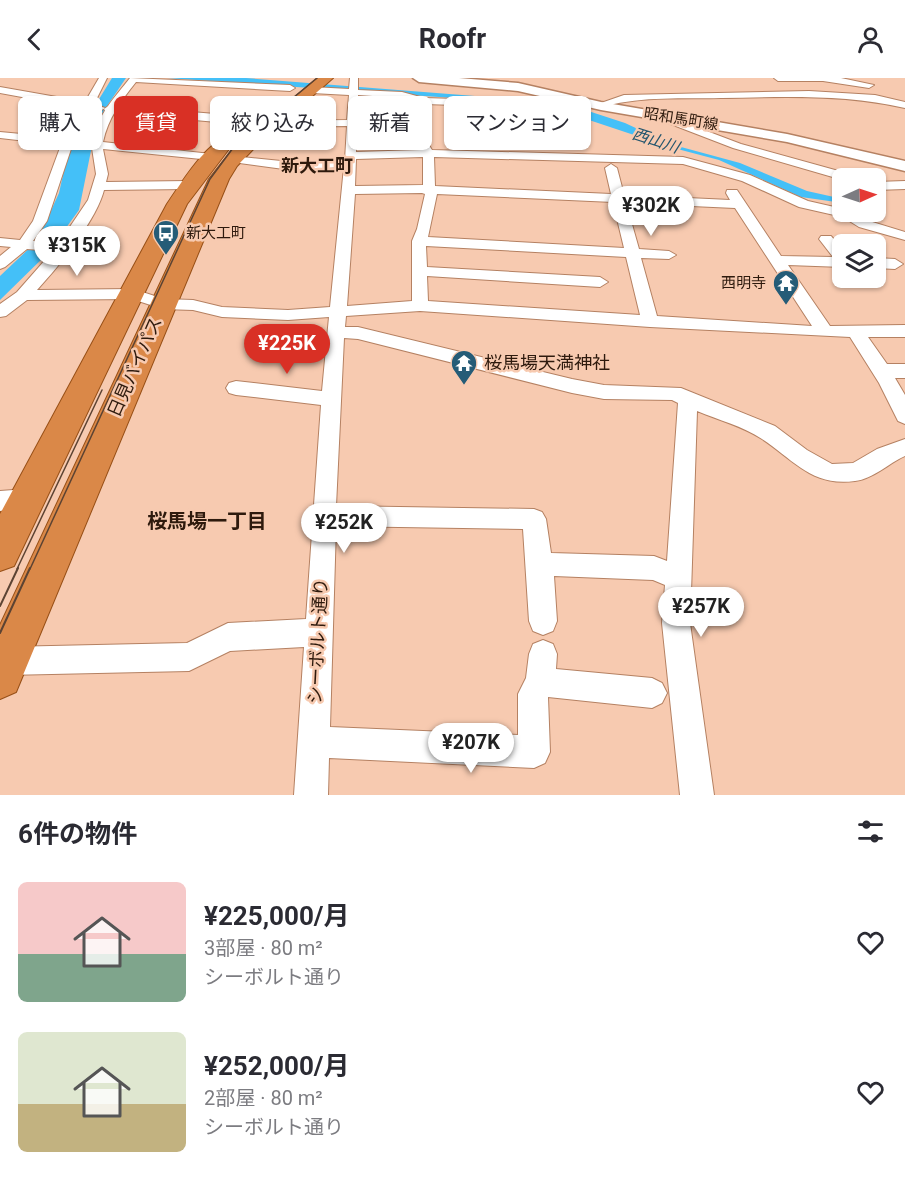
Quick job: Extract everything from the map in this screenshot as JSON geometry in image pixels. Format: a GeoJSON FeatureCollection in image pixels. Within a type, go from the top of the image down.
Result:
{"type":"FeatureCollection","features":[{"type":"Feature","properties":{"kind":"highway","name":"日見バイパス"},"geometry":{"type":"LineString","coordinates":[[292,96],[308,83]]}},
{"type":"Feature","properties":{"kind":"highway","name":"日見バイパス"},"geometry":{"type":"LineString","coordinates":[[0,553],[14,500],[133,294],[177,204],[188,185],[230,150]]}},
{"type":"Feature","properties":{"kind":"highway","name":"日見バイパス"},"geometry":{"type":"LineString","coordinates":[[3,668],[219,179],[221,158]]}},
{"type":"Feature","properties":{"kind":"main road","name":"昭和馬町線"},"geometry":{"type":"LineString","coordinates":[[419,78],[484,80]]}},
{"type":"Feature","properties":{"kind":"main road","name":"昭和馬町線"},"geometry":{"type":"LineString","coordinates":[[463,78],[484,80],[555,96]]}},
{"type":"Feature","properties":{"kind":"main road","name":"昭和馬町線"},"geometry":{"type":"LineString","coordinates":[[591,102],[606,103],[787,138],[905,166]]}},
{"type":"Feature","properties":{"kind":"main road","name":"昭和馬町線"},"geometry":{"type":"LineString","coordinates":[[591,104],[787,134],[905,162]]}},
{"type":"Feature","properties":{"kind":"street"},"geometry":{"type":"LineString","coordinates":[[93,96],[103,78]]}},
{"type":"Feature","properties":{"kind":"street"},"geometry":{"type":"LineString","coordinates":[[265,78],[308,83]]}},
{"type":"Feature","properties":{"kind":"street"},"geometry":{"type":"LineString","coordinates":[[778,78],[823,78],[881,86]]}},
{"type":"Feature","properties":{"kind":"street"},"geometry":{"type":"LineString","coordinates":[[102,125],[110,109],[134,80],[354,85],[424,101],[444,102]]}},
{"type":"Feature","properties":{"kind":"street"},"geometry":{"type":"LineString","coordinates":[[687,87],[733,86],[874,98],[905,105]]}},
{"type":"Feature","properties":{"kind":"street"},"geometry":{"type":"LineString","coordinates":[[0,90],[31,96]]}},
{"type":"Feature","properties":{"kind":"street"},"geometry":{"type":"LineString","coordinates":[[606,103],[624,98],[663,96],[809,94]]}},
{"type":"Feature","properties":{"kind":"street"},"geometry":{"type":"LineString","coordinates":[[9,101],[26,95]]}},
{"type":"Feature","properties":{"kind":"street"},"geometry":{"type":"LineString","coordinates":[[102,108],[210,118]]}},
{"type":"Feature","properties":{"kind":"street"},"geometry":{"type":"LineString","coordinates":[[649,112],[737,146],[832,173]]}},
{"type":"Feature","properties":{"kind":"street"},"geometry":{"type":"LineString","coordinates":[[0,135],[18,137]]}},
{"type":"Feature","properties":{"kind":"street"},"geometry":{"type":"LineString","coordinates":[[102,146],[291,165],[351,159],[430,157],[720,172]]}},
{"type":"Feature","properties":{"kind":"street"},"geometry":{"type":"LineString","coordinates":[[0,264],[24,244],[40,221],[64,150]]}},
{"type":"Feature","properties":{"kind":"street"},"geometry":{"type":"LineString","coordinates":[[0,312],[23,295],[64,248],[95,200],[102,174],[98,150]]}},
{"type":"Feature","properties":{"kind":"street","name":"シーボルト通り"},"geometry":{"type":"LineString","coordinates":[[311,795],[324,516],[351,150]]}},
{"type":"Feature","properties":{"kind":"street"},"geometry":{"type":"LineString","coordinates":[[420,306],[419,241],[424,229],[431,194],[428,190],[430,157],[426,150]]}},
{"type":"Feature","properties":{"kind":"street"},"geometry":{"type":"LineString","coordinates":[[430,157],[462,153],[683,161],[746,178],[804,204],[848,213],[864,224],[905,236]]}},
{"type":"Feature","properties":{"kind":"street"},"geometry":{"type":"LineString","coordinates":[[611,168],[650,322]]}},
{"type":"Feature","properties":{"kind":"street"},"geometry":{"type":"LineString","coordinates":[[720,172],[825,332]]}},
{"type":"Feature","properties":{"kind":"street"},"geometry":{"type":"LineString","coordinates":[[99,186],[188,185]]}},
{"type":"Feature","properties":{"kind":"street"},"geometry":{"type":"LineString","coordinates":[[886,186],[905,185]]}},
{"type":"Feature","properties":{"kind":"street"},"geometry":{"type":"LineString","coordinates":[[349,190],[428,190],[739,204]]}},
{"type":"Feature","properties":{"kind":"street"},"geometry":{"type":"LineString","coordinates":[[826,239],[832,247]]}},
{"type":"Feature","properties":{"kind":"street"},"geometry":{"type":"LineString","coordinates":[[419,241],[669,255]]}},
{"type":"Feature","properties":{"kind":"street"},"geometry":{"type":"LineString","coordinates":[[0,242],[64,248]]}},
{"type":"Feature","properties":{"kind":"street"},"geometry":{"type":"LineString","coordinates":[[776,260],[832,261]]}},
{"type":"Feature","properties":{"kind":"street"},"geometry":{"type":"LineString","coordinates":[[886,264],[895,264]]}},
{"type":"Feature","properties":{"kind":"street"},"geometry":{"type":"LineString","coordinates":[[418,271],[600,282]]}},
{"type":"Feature","properties":{"kind":"street"},"geometry":{"type":"LineString","coordinates":[[23,295],[133,294],[163,304],[193,305],[222,312],[288,315],[338,321],[420,306],[825,332],[905,331]]}},
{"type":"Feature","properties":{"kind":"street"},"geometry":{"type":"LineString","coordinates":[[338,321],[358,333],[572,387],[604,392],[674,393],[768,432],[799,456],[829,473],[856,472],[885,454],[905,447]]}},
{"type":"Feature","properties":{"kind":"street"},"geometry":{"type":"LineString","coordinates":[[855,331],[882,371],[905,416]]}},
{"type":"Feature","properties":{"kind":"street"},"geometry":{"type":"LineString","coordinates":[[882,371],[905,371]]}},
{"type":"Feature","properties":{"kind":"street"},"geometry":{"type":"LineString","coordinates":[[236,388],[333,399]]}},
{"type":"Feature","properties":{"kind":"street"},"geometry":{"type":"LineString","coordinates":[[688,400],[676,623],[697,795]]}},
{"type":"Feature","properties":{"kind":"street"},"geometry":{"type":"LineString","coordinates":[[324,516],[381,515],[534,519],[540,564],[543,621]]}},
{"type":"Feature","properties":{"kind":"street"},"geometry":{"type":"LineString","coordinates":[[540,564],[654,568],[678,578]]}},
{"type":"Feature","properties":{"kind":"street"},"geometry":{"type":"LineString","coordinates":[[3,668],[189,657],[228,637],[318,632]]}},
{"type":"Feature","properties":{"kind":"street"},"geometry":{"type":"LineString","coordinates":[[314,742],[534,752],[533,694],[541,668],[652,693]]}},
{"type":"Feature","properties":{"kind":"water"},"geometry":{"type":"Polygon","coordinates":[[[112,78],[126,78],[102,114],[101,96],[112,78]]]}},
{"type":"Feature","properties":{"kind":"water"},"geometry":{"type":"Polygon","coordinates":[[[167,78],[246,78],[476,96],[423,96],[167,78]]]}},
{"type":"Feature","properties":{"kind":"water","name":"西山川"},"geometry":{"type":"Polygon","coordinates":[[[591,112],[625,123],[670,144],[740,163],[807,191],[832,197],[832,201],[801,197],[719,160],[670,147],[591,121],[591,112]]]}},
{"type":"Feature","properties":{"kind":"water"},"geometry":{"type":"Polygon","coordinates":[[[69,150],[91,150],[79,210],[47,254],[0,300],[0,276],[37,241],[59,193],[69,150]]]}},
{"type":"Feature","properties":{"kind":"tram line"},"geometry":{"type":"LineString","coordinates":[[30,569],[210,179],[233,148],[317,78]]}},
{"type":"Feature","properties":{"kind":"tram line"},"geometry":{"type":"LineString","coordinates":[[17,569],[102,390]]}},
{"type":"Feature","properties":{"kind":"tram line"},"geometry":{"type":"LineString","coordinates":[[0,606],[18,568]]}},
{"type":"Feature","properties":{"kind":"tram line"},"geometry":{"type":"LineString","coordinates":[[0,633],[30,568]]}},
{"type":"Feature","properties":{"kind":"place","name":"新大工町"},"geometry":{"type":"Point","coordinates":[166,256]}},
{"type":"Feature","properties":{"kind":"place","name":"西明寺"},"geometry":{"type":"Point","coordinates":[786,306]}},
{"type":"Feature","properties":{"kind":"place","name":"桜馬場天満神社"},"geometry":{"type":"Point","coordinates":[464,386]}},
{"type":"Feature","properties":{"kind":"district","name":"新大工町"},"geometry":{"type":"Point","coordinates":[317,166]}},
{"type":"Feature","properties":{"kind":"district","name":"桜馬場一丁目"},"geometry":{"type":"Point","coordinates":[207,521]}}]}
